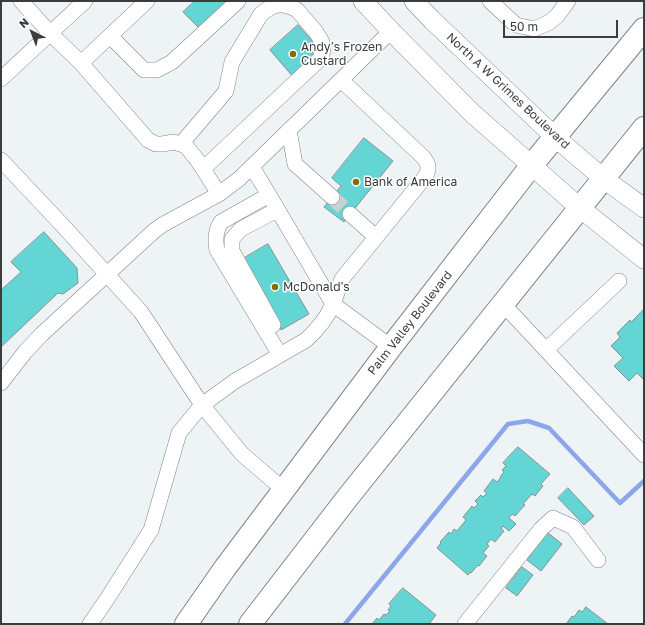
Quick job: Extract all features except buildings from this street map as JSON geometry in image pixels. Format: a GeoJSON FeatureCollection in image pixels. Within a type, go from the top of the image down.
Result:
{"type":"FeatureCollection","features":[{"type":"Feature","properties":{"kind":"highway","name":"Palm Valley Boulevard"},"geometry":{"type":"LineString","coordinates":[[186,624],[225,568],[391,347],[531,166],[644,29]]}},
{"type":"Feature","properties":{"kind":"highway"},"geometry":{"type":"LineString","coordinates":[[250,624],[348,497],[644,128]]}},
{"type":"Feature","properties":{"kind":"highway"},"geometry":{"type":"LineString","coordinates":[[203,624],[227,590],[225,568]]}},
{"type":"Feature","properties":{"kind":"main road"},"geometry":{"type":"LineString","coordinates":[[363,1],[472,114],[580,208],[644,259]]}},
{"type":"Feature","properties":{"kind":"main road","name":"North A W Grimes Boulevard"},"geometry":{"type":"LineString","coordinates":[[414,1],[555,137],[604,179],[644,208]]}},
{"type":"Feature","properties":{"kind":"lane"},"geometry":{"type":"LineString","coordinates":[[21,1],[50,33],[81,63],[148,140],[156,144],[174,142],[186,146],[204,169],[219,194]]}},
{"type":"Feature","properties":{"kind":"lane"},"geometry":{"type":"LineString","coordinates":[[1,79],[85,1]]}},
{"type":"Feature","properties":{"kind":"lane"},"geometry":{"type":"LineString","coordinates":[[81,63],[147,1]]}},
{"type":"Feature","properties":{"kind":"lane"},"geometry":{"type":"LineString","coordinates":[[110,36],[144,70],[157,70],[172,62],[238,1]]}},
{"type":"Feature","properties":{"kind":"lane"},"geometry":{"type":"LineString","coordinates":[[490,1],[516,25],[534,29],[548,23],[557,16],[568,1]]}},
{"type":"Feature","properties":{"kind":"lane"},"geometry":{"type":"LineString","coordinates":[[180,144],[226,91],[232,62],[260,14],[270,7],[281,4],[298,11],[322,42],[323,51],[320,59],[204,169]]}},
{"type":"Feature","properties":{"kind":"lane"},"geometry":{"type":"LineString","coordinates":[[1,383],[25,352],[42,334],[107,274],[158,228],[219,194],[239,179],[391,31]]}},
{"type":"Feature","properties":{"kind":"lane"},"geometry":{"type":"LineString","coordinates":[[90,624],[151,530],[179,433],[202,405],[234,381],[306,340],[313,334],[325,319],[333,304],[342,279],[425,177],[428,171],[426,160],[341,80]]}},
{"type":"Feature","properties":{"kind":"lane"},"geometry":{"type":"LineString","coordinates":[[289,130],[295,164],[332,197]]}},
{"type":"Feature","properties":{"kind":"lane"},"geometry":{"type":"LineString","coordinates":[[1,160],[141,312],[202,405],[242,454],[284,490]]}},
{"type":"Feature","properties":{"kind":"lane"},"geometry":{"type":"LineString","coordinates":[[252,167],[333,304],[391,347]]}},
{"type":"Feature","properties":{"kind":"lane"},"geometry":{"type":"LineString","coordinates":[[269,195],[222,222],[218,227],[215,239],[217,250],[284,353]]}},
{"type":"Feature","properties":{"kind":"lane"},"geometry":{"type":"LineString","coordinates":[[277,210],[241,229],[232,239],[232,251],[284,353]]}},
{"type":"Feature","properties":{"kind":"lane"},"geometry":{"type":"LineString","coordinates":[[350,214],[376,237]]}},
{"type":"Feature","properties":{"kind":"lane"},"geometry":{"type":"LineString","coordinates":[[546,350],[619,281]]}},
{"type":"Feature","properties":{"kind":"lane"},"geometry":{"type":"LineString","coordinates":[[503,304],[641,452]]}},
{"type":"Feature","properties":{"kind":"lane"},"geometry":{"type":"LineString","coordinates":[[465,624],[541,529],[553,518],[572,527],[598,560]]}},
{"type":"Feature","properties":{"kind":"waterway"},"geometry":{"type":"LineString","coordinates":[[345,624],[508,424],[528,421],[549,428],[620,503],[644,481]]}},
{"type":"Feature","properties":{"kind":"tunnel"},"geometry":{"type":"LineString","coordinates":[[332,197],[350,214]]}},
{"type":"Feature","properties":{"kind":"place","name":"Andy's Frozen Custard"},"geometry":{"type":"Point","coordinates":[293,54]}},
{"type":"Feature","properties":{"kind":"place","name":"Bank of America"},"geometry":{"type":"Point","coordinates":[356,182]}},
{"type":"Feature","properties":{"kind":"place","name":"McDonald's"},"geometry":{"type":"Point","coordinates":[275,287]}}]}
